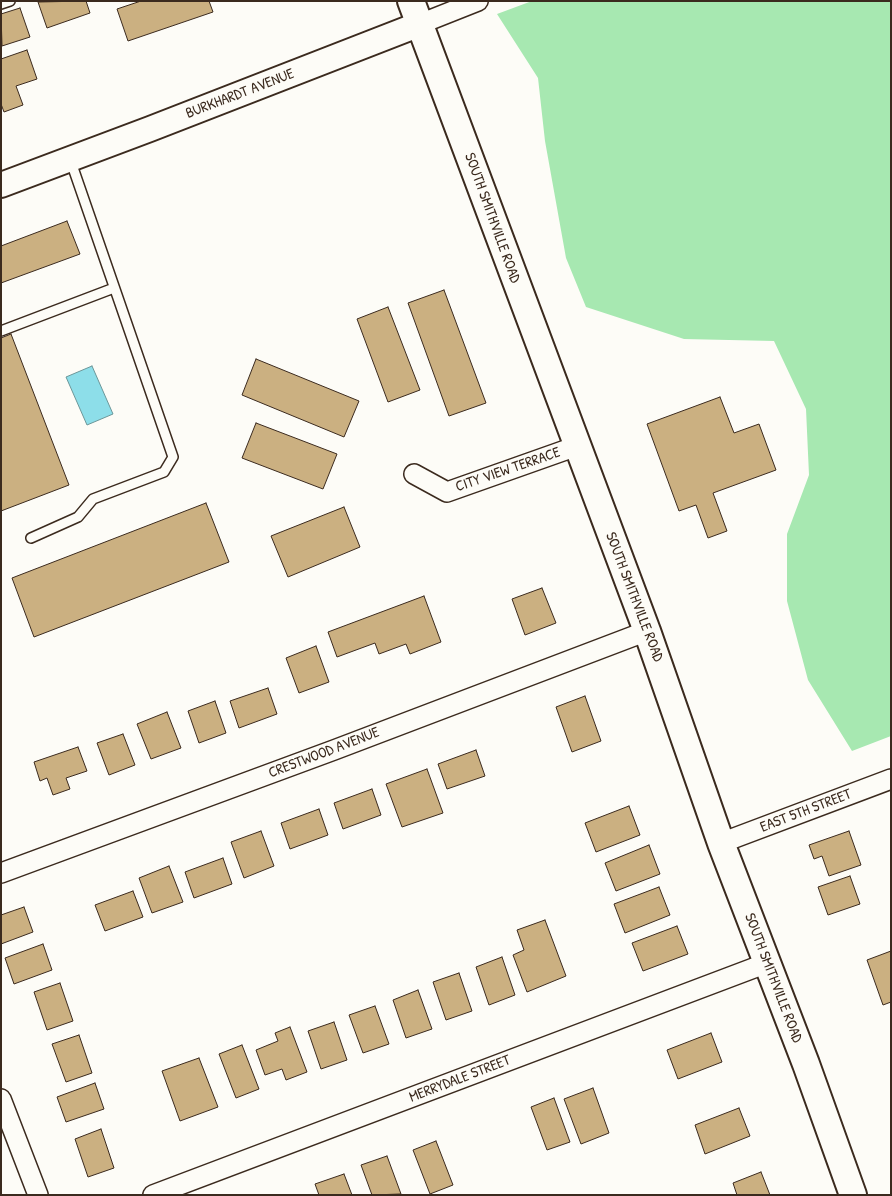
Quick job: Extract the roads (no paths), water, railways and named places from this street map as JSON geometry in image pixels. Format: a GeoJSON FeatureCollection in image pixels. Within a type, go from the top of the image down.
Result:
{"type":"FeatureCollection","features":[{"type":"Feature","properties":{"kind":"main road","name":"SOUTH SMITHVILLE ROAD"},"geometry":{"type":"LineString","coordinates":[[415,12],[647,631],[721,842],[853,1195]]}},
{"type":"Feature","properties":{"kind":"street","name":"BURKHARDT AVENUE"},"geometry":{"type":"LineString","coordinates":[[1,185],[150,129],[415,12],[478,1]]}},
{"type":"Feature","properties":{"kind":"street","name":"CITY VIEW TERRACE"},"geometry":{"type":"LineString","coordinates":[[414,474],[447,492],[577,446]]}},
{"type":"Feature","properties":{"kind":"street","name":"CRESTWOOD AVENUE"},"geometry":{"type":"LineString","coordinates":[[1,873],[647,631]]}},
{"type":"Feature","properties":{"kind":"street","name":"EAST 5TH STREET"},"geometry":{"type":"LineString","coordinates":[[721,842],[891,779]]}},
{"type":"Feature","properties":{"kind":"street","name":"MERRYDALE STREET"},"geometry":{"type":"LineString","coordinates":[[153,1195],[767,963]]}},
{"type":"Feature","properties":{"kind":"street"},"geometry":{"type":"LineString","coordinates":[[1,1099],[38,1195]]}},
{"type":"Feature","properties":{"kind":"lane"},"geometry":{"type":"LineString","coordinates":[[1,4],[10,1]]}},
{"type":"Feature","properties":{"kind":"lane"},"geometry":{"type":"LineString","coordinates":[[31,538],[78,517],[93,499],[164,472],[173,457],[70,159]]}},
{"type":"Feature","properties":{"kind":"lane"},"geometry":{"type":"LineString","coordinates":[[1,331],[114,288]]}},
{"type":"Feature","properties":{"kind":"water"},"geometry":{"type":"Polygon","coordinates":[[[92,366],[113,414],[87,425],[66,377],[92,366]]]}}]}
